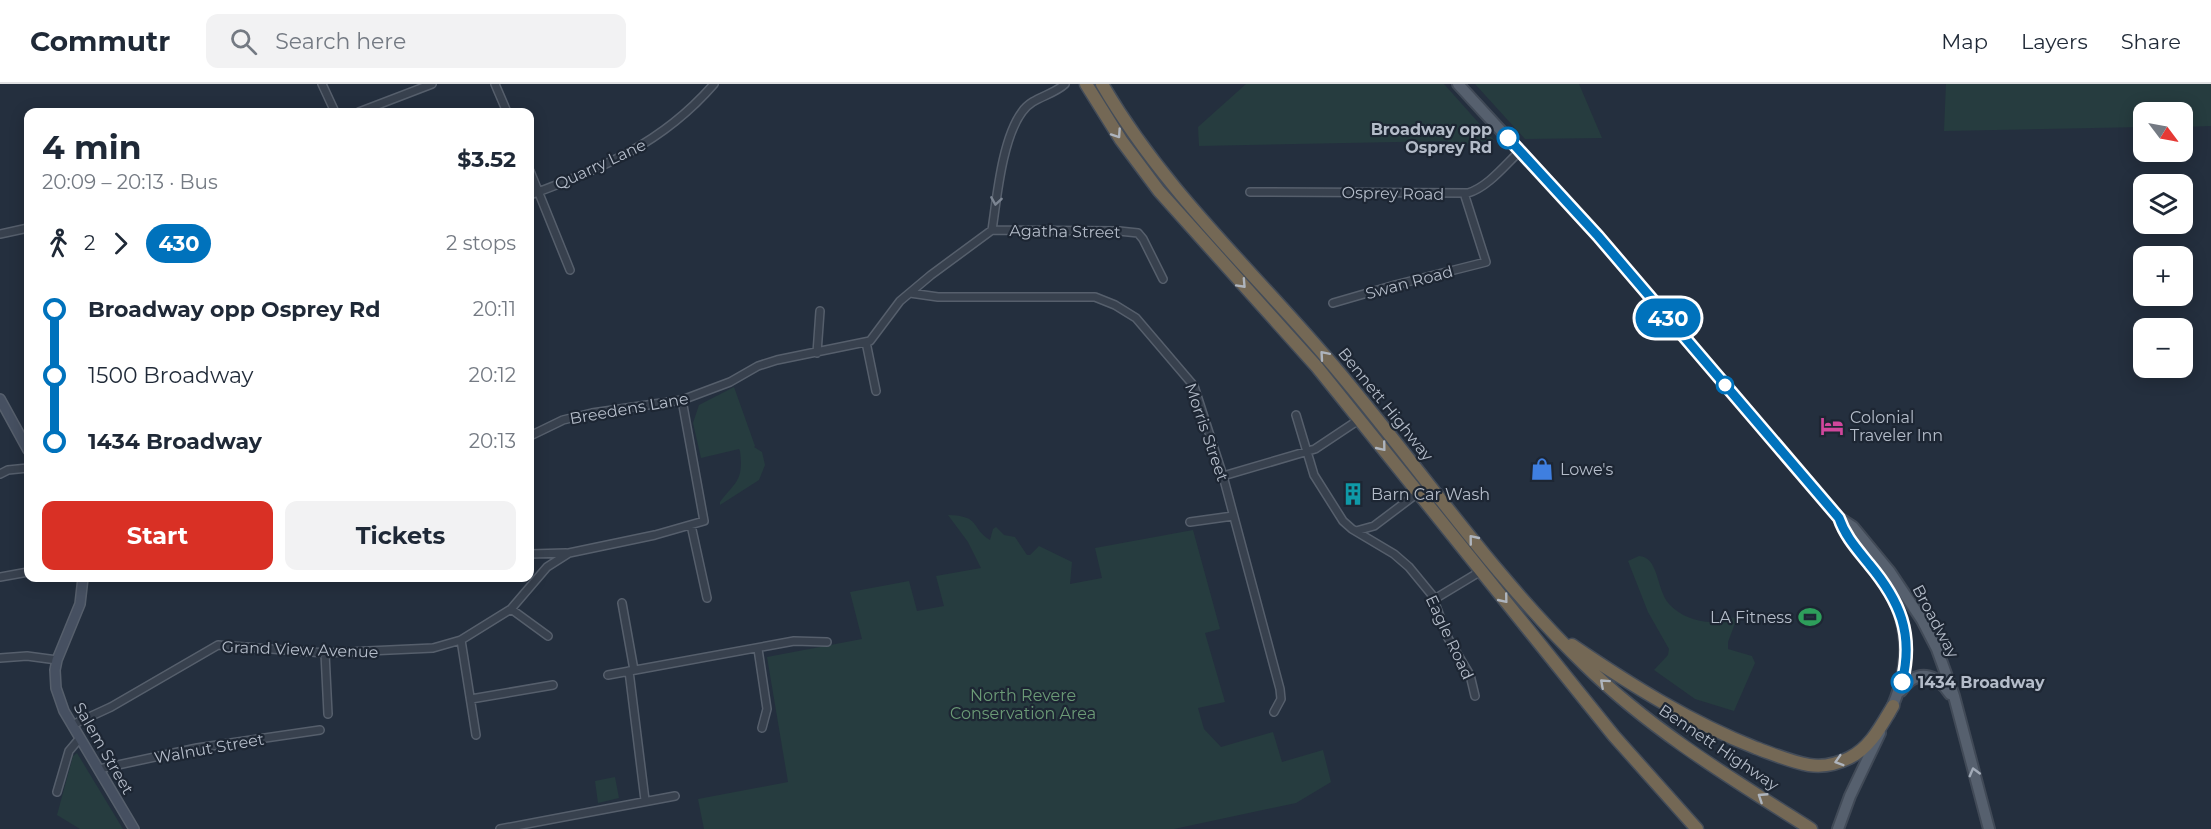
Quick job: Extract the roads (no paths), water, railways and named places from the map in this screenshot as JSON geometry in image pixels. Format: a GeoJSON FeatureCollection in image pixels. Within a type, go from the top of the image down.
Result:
{"type":"FeatureCollection","features":[{"type":"Feature","properties":{"kind":"highway","name":"Bennett Highway"},"geometry":{"type":"LineString","coordinates":[[1086,84],[1112,127],[1158,191],[1297,343],[1621,745],[1696,829]]}},
{"type":"Feature","properties":{"kind":"highway","name":"Bennett Highway"},"geometry":{"type":"LineString","coordinates":[[1102,84],[1142,147],[1191,209],[1329,360],[1507,581],[1551,631],[1601,680],[1653,723],[1715,767],[1811,829]]}},
{"type":"Feature","properties":{"kind":"highway"},"geometry":{"type":"LineString","coordinates":[[1551,631],[1646,693],[1699,723],[1753,746],[1805,764],[1831,764],[1856,754],[1875,735],[1893,706]]}},
{"type":"Feature","properties":{"kind":"main road","name":"Broadway"},"geometry":{"type":"LineString","coordinates":[[1458,84],[1598,236],[1839,518],[1853,527],[1890,572],[1907,596],[1938,652],[1955,702],[1989,829]]}},
{"type":"Feature","properties":{"kind":"main road"},"geometry":{"type":"LineString","coordinates":[[0,399],[24,443]]}},
{"type":"Feature","properties":{"kind":"main road","name":"Broadway"},"geometry":{"type":"LineString","coordinates":[[1838,829],[1850,796],[1893,706],[1906,662],[1906,640],[1902,618],[1890,591],[1844,534],[1839,518]]}},
{"type":"Feature","properties":{"kind":"main road","name":"Salem Street"},"geometry":{"type":"LineString","coordinates":[[83,582],[77,611],[57,660],[56,688],[61,706],[134,829]]}},
{"type":"Feature","properties":{"kind":"main road"},"geometry":{"type":"LineString","coordinates":[[1893,706],[1904,686],[1921,676],[1932,677],[1939,681],[1955,702]]}},
{"type":"Feature","properties":{"kind":"street"},"geometry":{"type":"LineString","coordinates":[[322,84],[333,108]]}},
{"type":"Feature","properties":{"kind":"street"},"geometry":{"type":"LineString","coordinates":[[369,108],[432,84]]}},
{"type":"Feature","properties":{"kind":"street"},"geometry":{"type":"LineString","coordinates":[[495,84],[505,108]]}},
{"type":"Feature","properties":{"kind":"street","name":"Quarry Lane"},"geometry":{"type":"LineString","coordinates":[[534,194],[617,159],[650,141],[680,118],[714,84]]}},
{"type":"Feature","properties":{"kind":"street"},"geometry":{"type":"LineString","coordinates":[[876,391],[866,342],[874,336],[900,301],[931,274],[992,230],[1009,139],[1022,111],[1036,100],[1057,91],[1065,84]]}},
{"type":"Feature","properties":{"kind":"street","name":"Osprey Road"},"geometry":{"type":"LineString","coordinates":[[1250,192],[1464,193],[1479,188],[1520,151]]}},
{"type":"Feature","properties":{"kind":"street"},"geometry":{"type":"LineString","coordinates":[[534,182],[570,270]]}},
{"type":"Feature","properties":{"kind":"street","name":"Swan Road"},"geometry":{"type":"LineString","coordinates":[[1333,303],[1485,262],[1464,193]]}},
{"type":"Feature","properties":{"kind":"street"},"geometry":{"type":"LineString","coordinates":[[0,234],[24,229]]}},
{"type":"Feature","properties":{"kind":"street","name":"Agatha Street"},"geometry":{"type":"LineString","coordinates":[[992,230],[1138,233],[1163,279]]}},
{"type":"Feature","properties":{"kind":"street","name":"Morris Street"},"geometry":{"type":"LineString","coordinates":[[910,293],[938,297],[1095,297],[1134,316],[1144,326],[1192,384],[1223,476],[1280,689],[1281,699],[1274,712]]}},
{"type":"Feature","properties":{"kind":"street"},"geometry":{"type":"LineString","coordinates":[[817,353],[819,311]]}},
{"type":"Feature","properties":{"kind":"street","name":"Breedens Lane"},"geometry":{"type":"LineString","coordinates":[[534,434],[563,420],[592,413],[682,400],[730,382],[758,366],[777,360],[866,342]]}},
{"type":"Feature","properties":{"kind":"street"},"geometry":{"type":"LineString","coordinates":[[682,400],[704,521],[691,525],[707,598]]}},
{"type":"Feature","properties":{"kind":"street","name":"Eagle Road"},"geometry":{"type":"LineString","coordinates":[[1296,415],[1317,482],[1343,521],[1394,554],[1409,567],[1432,595],[1448,638],[1473,673],[1475,696]]}},
{"type":"Feature","properties":{"kind":"street"},"geometry":{"type":"LineString","coordinates":[[1223,476],[1306,452],[1326,443],[1360,419]]}},
{"type":"Feature","properties":{"kind":"street"},"geometry":{"type":"LineString","coordinates":[[0,474],[8,470],[24,468]]}},
{"type":"Feature","properties":{"kind":"street"},"geometry":{"type":"LineString","coordinates":[[1356,531],[1374,526],[1419,492]]}},
{"type":"Feature","properties":{"kind":"street"},"geometry":{"type":"LineString","coordinates":[[1190,522],[1233,516]]}},
{"type":"Feature","properties":{"kind":"street","name":"Grand View Avenue"},"geometry":{"type":"LineString","coordinates":[[72,725],[111,707],[218,645],[325,653],[433,648],[461,640],[511,609],[547,567],[569,553],[691,525]]}},
{"type":"Feature","properties":{"kind":"street"},"geometry":{"type":"LineString","coordinates":[[534,554],[569,553]]}},
{"type":"Feature","properties":{"kind":"street"},"geometry":{"type":"LineString","coordinates":[[1433,600],[1481,571]]}},
{"type":"Feature","properties":{"kind":"street"},"geometry":{"type":"LineString","coordinates":[[0,577],[24,573]]}},
{"type":"Feature","properties":{"kind":"street"},"geometry":{"type":"LineString","coordinates":[[622,603],[632,671],[631,686],[645,800]]}},
{"type":"Feature","properties":{"kind":"street"},"geometry":{"type":"LineString","coordinates":[[511,609],[548,636]]}},
{"type":"Feature","properties":{"kind":"street"},"geometry":{"type":"LineString","coordinates":[[461,640],[476,735]]}},
{"type":"Feature","properties":{"kind":"street"},"geometry":{"type":"LineString","coordinates":[[608,675],[794,641],[827,642]]}},
{"type":"Feature","properties":{"kind":"street"},"geometry":{"type":"LineString","coordinates":[[758,649],[767,709],[762,728]]}},
{"type":"Feature","properties":{"kind":"street"},"geometry":{"type":"LineString","coordinates":[[325,653],[328,714]]}},
{"type":"Feature","properties":{"kind":"street"},"geometry":{"type":"LineString","coordinates":[[0,658],[27,656],[57,660]]}},
{"type":"Feature","properties":{"kind":"street"},"geometry":{"type":"LineString","coordinates":[[471,699],[553,685]]}},
{"type":"Feature","properties":{"kind":"street","name":"Walnut Street"},"geometry":{"type":"LineString","coordinates":[[99,769],[197,748],[320,730]]}},
{"type":"Feature","properties":{"kind":"street"},"geometry":{"type":"LineString","coordinates":[[57,792],[69,751],[80,738]]}},
{"type":"Feature","properties":{"kind":"street"},"geometry":{"type":"LineString","coordinates":[[500,829],[675,796]]}},
{"type":"Feature","properties":{"kind":"place","name":"Broadway opp Osprey Rd"},"geometry":{"type":"Point","coordinates":[1508,138]}},
{"type":"Feature","properties":{"kind":"place","name":"Colonial Traveler Inn"},"geometry":{"type":"Point","coordinates":[1832,426]}},
{"type":"Feature","properties":{"kind":"place","name":"Lowe's"},"geometry":{"type":"Point","coordinates":[1542,469]}},
{"type":"Feature","properties":{"kind":"place","name":"Barn Car Wash"},"geometry":{"type":"Point","coordinates":[1353,494]}},
{"type":"Feature","properties":{"kind":"place","name":"LA Fitness"},"geometry":{"type":"Point","coordinates":[1810,617]}},
{"type":"Feature","properties":{"kind":"place","name":"1434 Broadway"},"geometry":{"type":"Point","coordinates":[1902,682]}},
{"type":"Feature","properties":{"kind":"park label","name":"North Revere Conservation Area"},"geometry":{"type":"Point","coordinates":[1023,704]}}]}
